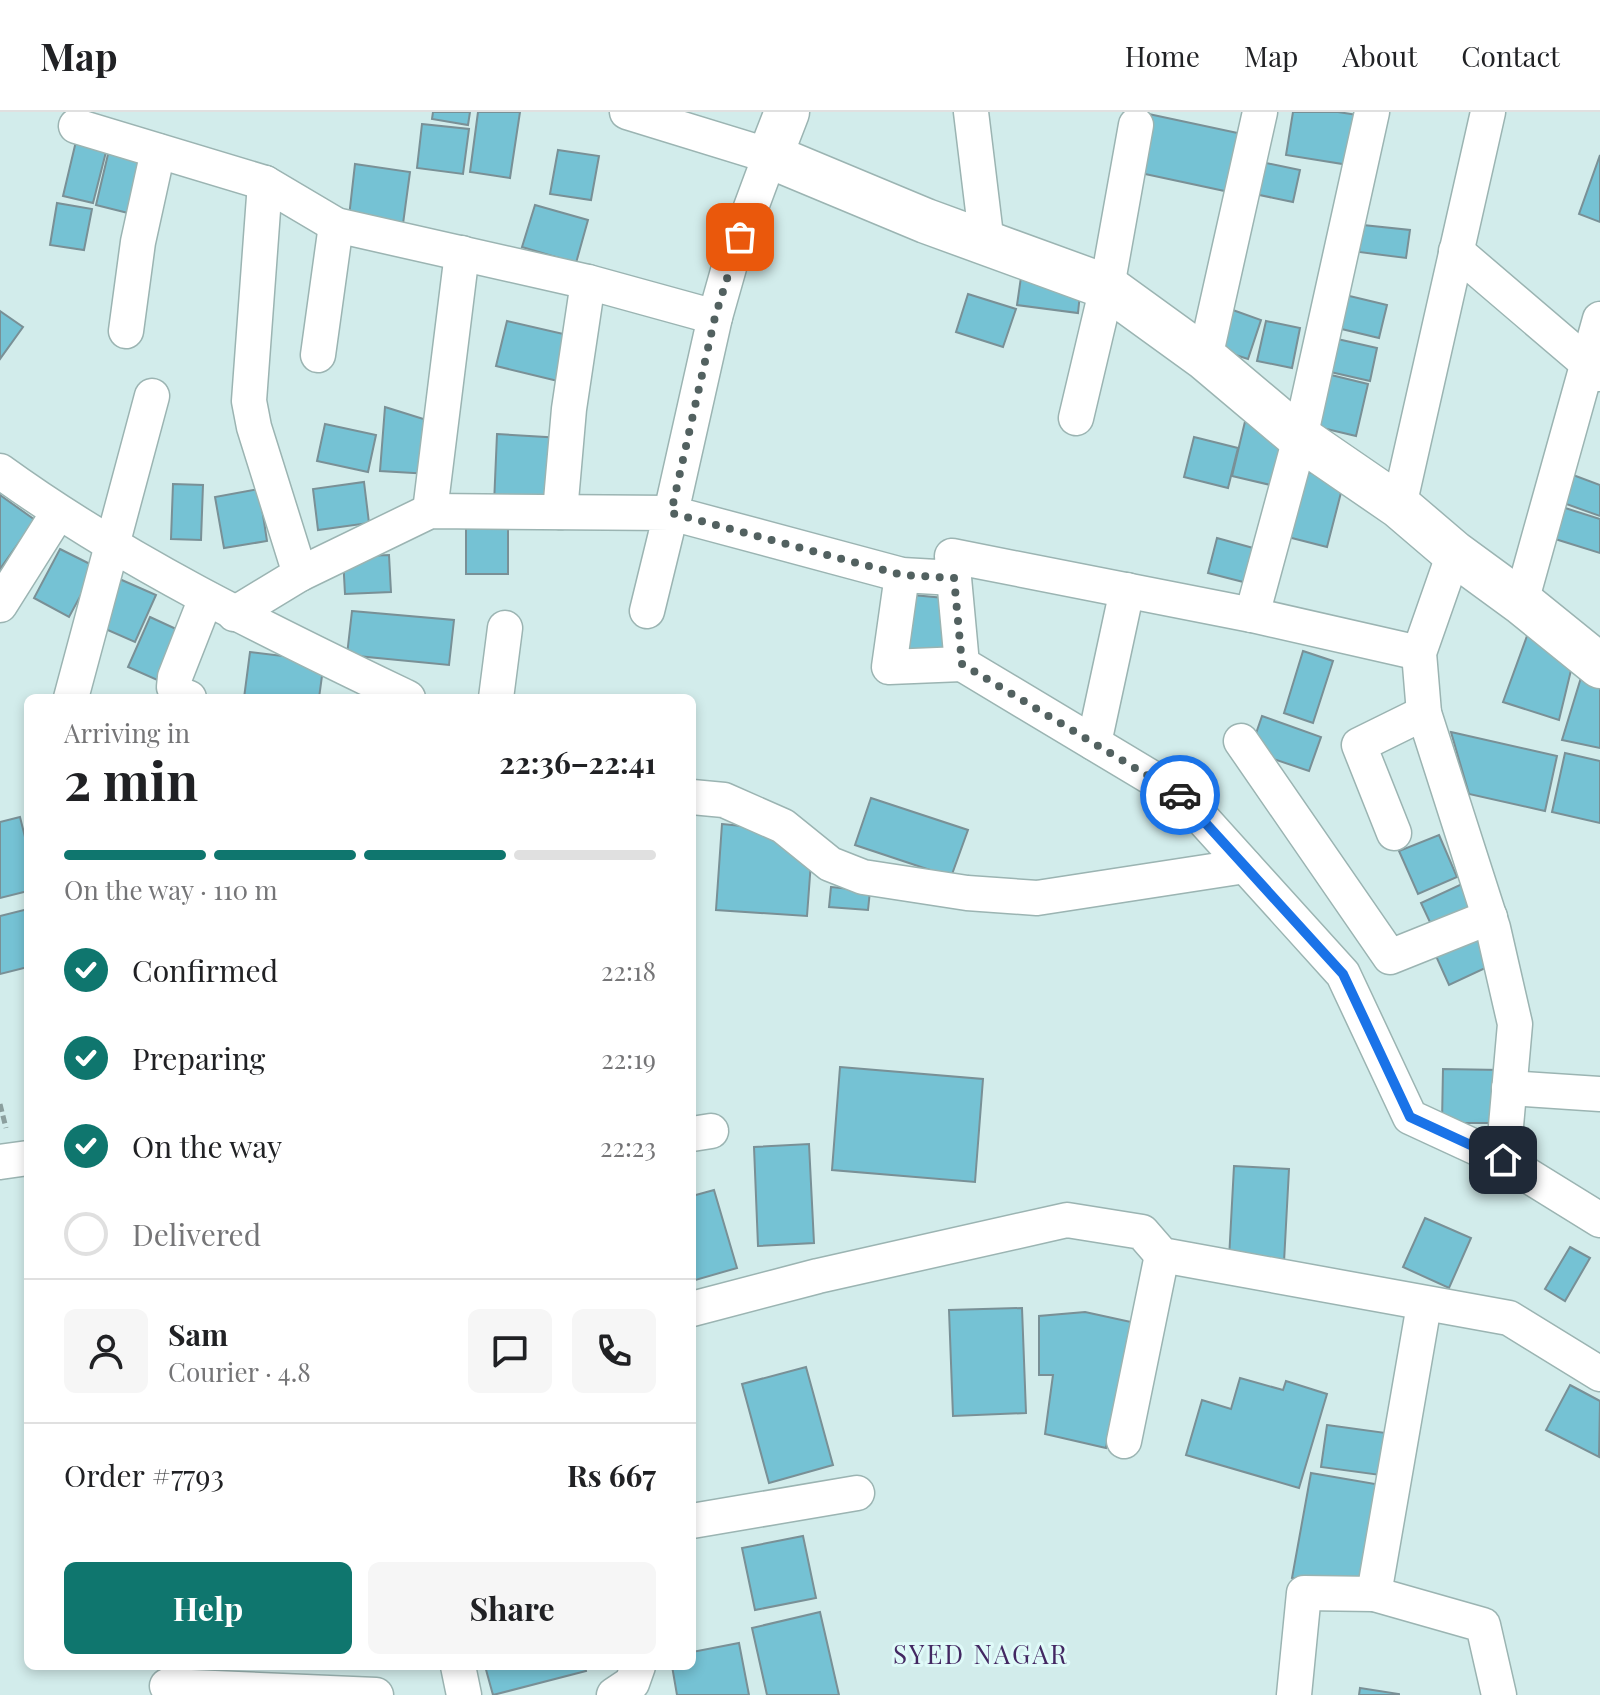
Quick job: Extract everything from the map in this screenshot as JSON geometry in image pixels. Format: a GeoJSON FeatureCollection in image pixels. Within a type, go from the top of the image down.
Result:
{"type":"FeatureCollection","features":[{"type":"Feature","properties":{"kind":"street"},"geometry":{"type":"LineString","coordinates":[[627,112],[770,156],[987,244],[1107,287],[1205,358],[1300,438],[1399,506],[1454,553],[1600,666]]}},
{"type":"Feature","properties":{"kind":"street"},"geometry":{"type":"LineString","coordinates":[[647,611],[715,317],[730,264],[787,112]]}},
{"type":"Feature","properties":{"kind":"street"},"geometry":{"type":"LineString","coordinates":[[971,112],[987,244]]}},
{"type":"Feature","properties":{"kind":"street"},"geometry":{"type":"LineString","coordinates":[[1205,358],[1260,112]]}},
{"type":"Feature","properties":{"kind":"street"},"geometry":{"type":"LineString","coordinates":[[1252,615],[1300,438],[1372,112]]}},
{"type":"Feature","properties":{"kind":"street"},"geometry":{"type":"LineString","coordinates":[[1399,506],[1488,112]]}},
{"type":"Feature","properties":{"kind":"street"},"geometry":{"type":"LineString","coordinates":[[1076,418],[1107,287],[1136,125]]}},
{"type":"Feature","properties":{"kind":"street"},"geometry":{"type":"LineString","coordinates":[[76,126],[265,183],[336,225],[588,282],[715,317]]}},
{"type":"Feature","properties":{"kind":"street"},"geometry":{"type":"LineString","coordinates":[[126,331],[138,242],[158,151]]}},
{"type":"Feature","properties":{"kind":"street"},"geometry":{"type":"LineString","coordinates":[[265,183],[249,401],[254,427],[300,574]]}},
{"type":"Feature","properties":{"kind":"street"},"geometry":{"type":"LineString","coordinates":[[318,355],[336,225]]}},
{"type":"Feature","properties":{"kind":"street"},"geometry":{"type":"LineString","coordinates":[[1456,251],[1593,368]]}},
{"type":"Feature","properties":{"kind":"street"},"geometry":{"type":"LineString","coordinates":[[430,511],[462,253]]}},
{"type":"Feature","properties":{"kind":"street"},"geometry":{"type":"LineString","coordinates":[[560,512],[569,409],[588,282]]}},
{"type":"Feature","properties":{"kind":"street"},"geometry":{"type":"LineString","coordinates":[[1521,602],[1593,368],[1600,319]]}},
{"type":"Feature","properties":{"kind":"street"},"geometry":{"type":"LineString","coordinates":[[72,694],[152,396]]}},
{"type":"Feature","properties":{"kind":"street"},"geometry":{"type":"LineString","coordinates":[[0,471],[58,513],[112,546],[220,606],[400,694]]}},
{"type":"Feature","properties":{"kind":"street"},"geometry":{"type":"LineString","coordinates":[[179,694],[174,687],[175,677],[220,606],[300,574],[430,511],[671,513],[902,575],[954,578]]}},
{"type":"Feature","properties":{"kind":"street"},"geometry":{"type":"LineString","coordinates":[[0,605],[58,513]]}},
{"type":"Feature","properties":{"kind":"street"},"geometry":{"type":"LineString","coordinates":[[1454,553],[1419,653],[1424,713],[1490,917],[1515,1024],[1503,1160]]}},
{"type":"Feature","properties":{"kind":"street"},"geometry":{"type":"LineString","coordinates":[[962,664],[952,556],[1252,615],[1419,653]]}},
{"type":"Feature","properties":{"kind":"street"},"geometry":{"type":"LineString","coordinates":[[902,575],[889,667],[962,664],[1182,796],[1343,974],[1410,1117],[1503,1160],[1600,1220]]}},
{"type":"Feature","properties":{"kind":"street"},"geometry":{"type":"LineString","coordinates":[[1094,743],[1127,590]]}},
{"type":"Feature","properties":{"kind":"street"},"geometry":{"type":"LineString","coordinates":[[497,694],[505,628]]}},
{"type":"Feature","properties":{"kind":"street"},"geometry":{"type":"LineString","coordinates":[[1394,833],[1359,745],[1424,713]]}},
{"type":"Feature","properties":{"kind":"street"},"geometry":{"type":"LineString","coordinates":[[1241,741],[1390,957],[1490,917]]}},
{"type":"Feature","properties":{"kind":"street"},"geometry":{"type":"LineString","coordinates":[[696,797],[724,800],[783,826],[830,864],[863,877],[967,893],[1037,898],[1245,866]]}},
{"type":"Feature","properties":{"kind":"street"},"geometry":{"type":"LineString","coordinates":[[1509,1088],[1600,1094]]}},
{"type":"Feature","properties":{"kind":"street"},"geometry":{"type":"LineString","coordinates":[[0,1162],[24,1159]]}},
{"type":"Feature","properties":{"kind":"street"},"geometry":{"type":"LineString","coordinates":[[696,1308],[818,1276],[1067,1220],[1142,1232],[1162,1255],[1509,1318],[1600,1374]]}},
{"type":"Feature","properties":{"kind":"street"},"geometry":{"type":"LineString","coordinates":[[1124,1441],[1162,1255]]}},
{"type":"Feature","properties":{"kind":"street"},"geometry":{"type":"LineString","coordinates":[[1374,1594],[1424,1305]]}},
{"type":"Feature","properties":{"kind":"street"},"geometry":{"type":"LineString","coordinates":[[696,1520],[857,1493]]}},
{"type":"Feature","properties":{"kind":"street"},"geometry":{"type":"LineString","coordinates":[[1294,1695],[1304,1593],[1374,1594],[1483,1625],[1499,1695]]}},
{"type":"Feature","properties":{"kind":"street"},"geometry":{"type":"LineString","coordinates":[[459,1670],[464,1695]]}},
{"type":"Feature","properties":{"kind":"street"},"geometry":{"type":"LineString","coordinates":[[614,1695],[632,1683],[637,1670]]}},
{"type":"Feature","properties":{"kind":"street"},"geometry":{"type":"LineString","coordinates":[[167,1686],[376,1695]]}},
{"type":"Feature","properties":{"kind":"building"},"geometry":{"type":"Polygon","coordinates":[[[433,112],[470,112],[468,125],[432,119],[433,112]]]}},
{"type":"Feature","properties":{"kind":"building"},"geometry":{"type":"Polygon","coordinates":[[[478,112],[520,112],[510,178],[470,172],[478,112]]]}},
{"type":"Feature","properties":{"kind":"building"},"geometry":{"type":"Polygon","coordinates":[[[1293,112],[1338,112],[1364,116],[1355,166],[1286,155],[1293,112]]]}},
{"type":"Feature","properties":{"kind":"building"},"geometry":{"type":"Polygon","coordinates":[[[1144,113],[1247,135],[1234,193],[1131,171],[1144,113]]]}},
{"type":"Feature","properties":{"kind":"building"},"geometry":{"type":"Polygon","coordinates":[[[422,124],[469,129],[463,174],[417,168],[422,124]]]}},
{"type":"Feature","properties":{"kind":"building"},"geometry":{"type":"Polygon","coordinates":[[[77,137],[108,144],[93,203],[63,196],[77,137]]]}},
{"type":"Feature","properties":{"kind":"building"},"geometry":{"type":"Polygon","coordinates":[[[109,150],[145,158],[132,214],[96,205],[109,150]]]}},
{"type":"Feature","properties":{"kind":"building"},"geometry":{"type":"Polygon","coordinates":[[[558,150],[599,156],[591,200],[550,194],[558,150]]]}},
{"type":"Feature","properties":{"kind":"building"},"geometry":{"type":"Polygon","coordinates":[[[1600,155],[1600,222],[1579,214],[1600,155]]]}},
{"type":"Feature","properties":{"kind":"building"},"geometry":{"type":"Polygon","coordinates":[[[1252,160],[1300,170],[1293,202],[1245,192],[1252,160]]]}},
{"type":"Feature","properties":{"kind":"building"},"geometry":{"type":"Polygon","coordinates":[[[355,164],[410,172],[403,224],[349,217],[355,164]]]}},
{"type":"Feature","properties":{"kind":"building"},"geometry":{"type":"Polygon","coordinates":[[[57,203],[92,209],[84,250],[50,245],[57,203]]]}},
{"type":"Feature","properties":{"kind":"building"},"geometry":{"type":"Polygon","coordinates":[[[535,205],[588,220],[576,263],[522,247],[535,205]]]}},
{"type":"Feature","properties":{"kind":"building"},"geometry":{"type":"Polygon","coordinates":[[[1363,225],[1410,230],[1406,258],[1359,252],[1363,225]]]}},
{"type":"Feature","properties":{"kind":"building"},"geometry":{"type":"Polygon","coordinates":[[[1021,277],[1081,284],[1078,313],[1017,305],[1021,277]]]}},
{"type":"Feature","properties":{"kind":"building"},"geometry":{"type":"Polygon","coordinates":[[[1337,293],[1387,305],[1379,338],[1329,326],[1337,293]]]}},
{"type":"Feature","properties":{"kind":"building"},"geometry":{"type":"Polygon","coordinates":[[[968,294],[1016,309],[1003,347],[956,332],[968,294]]]}},
{"type":"Feature","properties":{"kind":"building"},"geometry":{"type":"Polygon","coordinates":[[[1230,309],[1261,320],[1248,359],[1217,349],[1230,309]]]}},
{"type":"Feature","properties":{"kind":"building"},"geometry":{"type":"Polygon","coordinates":[[[0,311],[23,327],[0,359],[0,311]]]}},
{"type":"Feature","properties":{"kind":"building"},"geometry":{"type":"Polygon","coordinates":[[[507,321],[572,336],[562,382],[496,366],[507,321]]]}},
{"type":"Feature","properties":{"kind":"building"},"geometry":{"type":"Polygon","coordinates":[[[1266,321],[1300,328],[1292,368],[1257,361],[1266,321]]]}},
{"type":"Feature","properties":{"kind":"building"},"geometry":{"type":"Polygon","coordinates":[[[1333,338],[1377,348],[1370,381],[1326,371],[1333,338]]]}},
{"type":"Feature","properties":{"kind":"building"},"geometry":{"type":"Polygon","coordinates":[[[1327,374],[1368,384],[1356,436],[1314,426],[1327,374]]]}},
{"type":"Feature","properties":{"kind":"building"},"geometry":{"type":"Polygon","coordinates":[[[385,407],[433,422],[430,474],[380,471],[385,407]]]}},
{"type":"Feature","properties":{"kind":"building"},"geometry":{"type":"Polygon","coordinates":[[[1248,409],[1290,440],[1279,487],[1232,476],[1248,409]]]}},
{"type":"Feature","properties":{"kind":"building"},"geometry":{"type":"Polygon","coordinates":[[[325,424],[376,435],[368,472],[317,461],[325,424]]]}},
{"type":"Feature","properties":{"kind":"building"},"geometry":{"type":"Polygon","coordinates":[[[497,434],[562,438],[558,508],[494,504],[497,434]]]}},
{"type":"Feature","properties":{"kind":"building"},"geometry":{"type":"Polygon","coordinates":[[[1194,437],[1238,448],[1228,488],[1184,477],[1194,437]]]}},
{"type":"Feature","properties":{"kind":"building"},"geometry":{"type":"Polygon","coordinates":[[[1296,469],[1344,481],[1327,547],[1280,535],[1296,469]]]}},
{"type":"Feature","properties":{"kind":"building"},"geometry":{"type":"Polygon","coordinates":[[[1565,472],[1600,485],[1600,516],[1555,500],[1565,472]]]}},
{"type":"Feature","properties":{"kind":"building"},"geometry":{"type":"Polygon","coordinates":[[[364,482],[369,523],[318,530],[313,489],[364,482]]]}},
{"type":"Feature","properties":{"kind":"building"},"geometry":{"type":"Polygon","coordinates":[[[173,484],[203,485],[201,540],[171,539],[173,484]]]}},
{"type":"Feature","properties":{"kind":"building"},"geometry":{"type":"Polygon","coordinates":[[[259,489],[267,541],[224,548],[215,497],[259,489]]]}},
{"type":"Feature","properties":{"kind":"building"},"geometry":{"type":"Polygon","coordinates":[[[0,495],[35,520],[0,569],[0,495]]]}},
{"type":"Feature","properties":{"kind":"building"},"geometry":{"type":"Polygon","coordinates":[[[1562,507],[1600,519],[1600,553],[1552,538],[1562,507]]]}},
{"type":"Feature","properties":{"kind":"building"},"geometry":{"type":"Polygon","coordinates":[[[466,524],[508,524],[508,574],[466,574],[466,524]]]}},
{"type":"Feature","properties":{"kind":"building"},"geometry":{"type":"Polygon","coordinates":[[[1217,538],[1264,551],[1255,585],[1208,573],[1217,538]]]}},
{"type":"Feature","properties":{"kind":"building"},"geometry":{"type":"Polygon","coordinates":[[[60,549],[96,567],[69,617],[34,598],[60,549]]]}},
{"type":"Feature","properties":{"kind":"building"},"geometry":{"type":"Polygon","coordinates":[[[389,555],[391,592],[345,594],[343,557],[389,555]]]}},
{"type":"Feature","properties":{"kind":"building"},"geometry":{"type":"Polygon","coordinates":[[[115,577],[156,595],[135,642],[94,624],[115,577]]]}},
{"type":"Feature","properties":{"kind":"building"},"geometry":{"type":"Polygon","coordinates":[[[902,594],[955,599],[949,661],[895,655],[902,594]]]}},
{"type":"Feature","properties":{"kind":"building"},"geometry":{"type":"Polygon","coordinates":[[[352,611],[454,620],[449,665],[347,655],[352,611]]]}},
{"type":"Feature","properties":{"kind":"building"},"geometry":{"type":"Polygon","coordinates":[[[150,617],[187,634],[164,683],[128,667],[150,617]]]}},
{"type":"Feature","properties":{"kind":"building"},"geometry":{"type":"Polygon","coordinates":[[[1531,625],[1573,662],[1559,720],[1503,702],[1531,625]]]}},
{"type":"Feature","properties":{"kind":"building"},"geometry":{"type":"Polygon","coordinates":[[[1303,651],[1333,661],[1313,723],[1284,713],[1303,651]]]}},
{"type":"Feature","properties":{"kind":"building"},"geometry":{"type":"Polygon","coordinates":[[[250,652],[324,661],[320,694],[245,694],[250,652]]]}},
{"type":"Feature","properties":{"kind":"building"},"geometry":{"type":"Polygon","coordinates":[[[1583,671],[1600,682],[1600,748],[1562,740],[1583,671]]]}},
{"type":"Feature","properties":{"kind":"building"},"geometry":{"type":"Polygon","coordinates":[[[1262,716],[1321,737],[1309,771],[1250,751],[1262,716]]]}},
{"type":"Feature","properties":{"kind":"building"},"geometry":{"type":"Polygon","coordinates":[[[1451,732],[1557,756],[1545,811],[1469,794],[1451,732]]]}},
{"type":"Feature","properties":{"kind":"building"},"geometry":{"type":"Polygon","coordinates":[[[1565,753],[1600,761],[1600,823],[1552,812],[1565,753]]]}},
{"type":"Feature","properties":{"kind":"building"},"geometry":{"type":"Polygon","coordinates":[[[871,798],[968,830],[951,877],[855,845],[871,798]]]}},
{"type":"Feature","properties":{"kind":"building"},"geometry":{"type":"Polygon","coordinates":[[[20,817],[24,833],[24,892],[0,898],[0,822],[20,817]]]}},
{"type":"Feature","properties":{"kind":"building"},"geometry":{"type":"Polygon","coordinates":[[[722,824],[771,829],[811,862],[807,916],[716,910],[722,824]]]}},
{"type":"Feature","properties":{"kind":"building"},"geometry":{"type":"Polygon","coordinates":[[[1439,835],[1457,877],[1418,894],[1399,851],[1439,835]]]}},
{"type":"Feature","properties":{"kind":"building"},"geometry":{"type":"Polygon","coordinates":[[[1462,884],[1477,916],[1436,935],[1421,903],[1462,884]]]}},
{"type":"Feature","properties":{"kind":"building"},"geometry":{"type":"Polygon","coordinates":[[[831,887],[870,891],[868,910],[829,907],[831,887]]]}},
{"type":"Feature","properties":{"kind":"building"},"geometry":{"type":"Polygon","coordinates":[[[24,910],[24,968],[0,974],[0,916],[24,910]]]}},
{"type":"Feature","properties":{"kind":"building"},"geometry":{"type":"Polygon","coordinates":[[[1478,924],[1496,963],[1449,985],[1431,945],[1478,924]]]}},
{"type":"Feature","properties":{"kind":"building"},"geometry":{"type":"Polygon","coordinates":[[[840,1067],[983,1079],[975,1182],[832,1170],[840,1067]]]}},
{"type":"Feature","properties":{"kind":"building"},"geometry":{"type":"Polygon","coordinates":[[[1443,1069],[1501,1070],[1500,1123],[1442,1123],[1443,1069]]]}},
{"type":"Feature","properties":{"kind":"building"},"geometry":{"type":"Polygon","coordinates":[[[809,1144],[814,1243],[758,1246],[754,1147],[809,1144]]]}},
{"type":"Feature","properties":{"kind":"building"},"geometry":{"type":"Polygon","coordinates":[[[1234,1166],[1289,1169],[1284,1262],[1229,1259],[1234,1166]]]}},
{"type":"Feature","properties":{"kind":"building"},"geometry":{"type":"Polygon","coordinates":[[[714,1190],[737,1268],[696,1280],[696,1195],[714,1190]]]}},
{"type":"Feature","properties":{"kind":"building"},"geometry":{"type":"Polygon","coordinates":[[[1425,1218],[1471,1238],[1449,1288],[1403,1267],[1425,1218]]]}},
{"type":"Feature","properties":{"kind":"building"},"geometry":{"type":"Polygon","coordinates":[[[1570,1247],[1590,1258],[1565,1301],[1545,1289],[1570,1247]]]}},
{"type":"Feature","properties":{"kind":"building"},"geometry":{"type":"Polygon","coordinates":[[[1022,1308],[1026,1413],[953,1416],[949,1310],[1022,1308]]]}},
{"type":"Feature","properties":{"kind":"building"},"geometry":{"type":"Polygon","coordinates":[[[1085,1312],[1131,1322],[1106,1448],[1045,1434],[1053,1375],[1039,1375],[1039,1316],[1085,1312]]]}},
{"type":"Feature","properties":{"kind":"building"},"geometry":{"type":"Polygon","coordinates":[[[806,1367],[833,1465],[769,1483],[742,1384],[806,1367]]]}},
{"type":"Feature","properties":{"kind":"building"},"geometry":{"type":"Polygon","coordinates":[[[1240,1378],[1283,1390],[1286,1381],[1327,1394],[1299,1488],[1186,1455],[1202,1400],[1231,1409],[1240,1378]]]}},
{"type":"Feature","properties":{"kind":"building"},"geometry":{"type":"Polygon","coordinates":[[[1570,1385],[1600,1401],[1599,1457],[1546,1430],[1570,1385]]]}},
{"type":"Feature","properties":{"kind":"building"},"geometry":{"type":"Polygon","coordinates":[[[1327,1425],[1386,1433],[1380,1475],[1321,1467],[1327,1425]]]}},
{"type":"Feature","properties":{"kind":"building"},"geometry":{"type":"Polygon","coordinates":[[[1311,1473],[1381,1485],[1362,1591],[1292,1578],[1311,1473]]]}},
{"type":"Feature","properties":{"kind":"building"},"geometry":{"type":"Polygon","coordinates":[[[803,1536],[816,1598],[755,1610],[742,1548],[803,1536]]]}},
{"type":"Feature","properties":{"kind":"building"},"geometry":{"type":"Polygon","coordinates":[[[820,1612],[839,1695],[767,1695],[752,1628],[820,1612]]]}},
{"type":"Feature","properties":{"kind":"building"},"geometry":{"type":"Polygon","coordinates":[[[739,1643],[749,1695],[677,1695],[673,1670],[696,1670],[696,1651],[739,1643]]]}},
{"type":"Feature","properties":{"kind":"building"},"geometry":{"type":"Polygon","coordinates":[[[486,1670],[586,1670],[586,1671],[493,1695],[486,1670]]]}},
{"type":"Feature","properties":{"kind":"building"},"geometry":{"type":"Polygon","coordinates":[[[1360,1688],[1399,1694],[1399,1695],[1359,1695],[1360,1688]]]}},
{"type":"Feature","properties":{"kind":"way so far"},"geometry":{"type":"LineString","coordinates":[[740,237],[715,317],[671,513],[902,575],[954,578],[962,664],[1180,795]]}},
{"type":"Feature","properties":{"kind":"district","name":"SYED NAGAR"},"geometry":{"type":"Point","coordinates":[981,1653]}},
{"type":"Feature","properties":{"kind":"route"},"geometry":{"type":"LineString","coordinates":[[1180,795],[1343,974],[1410,1117],[1503,1160]]}}]}
